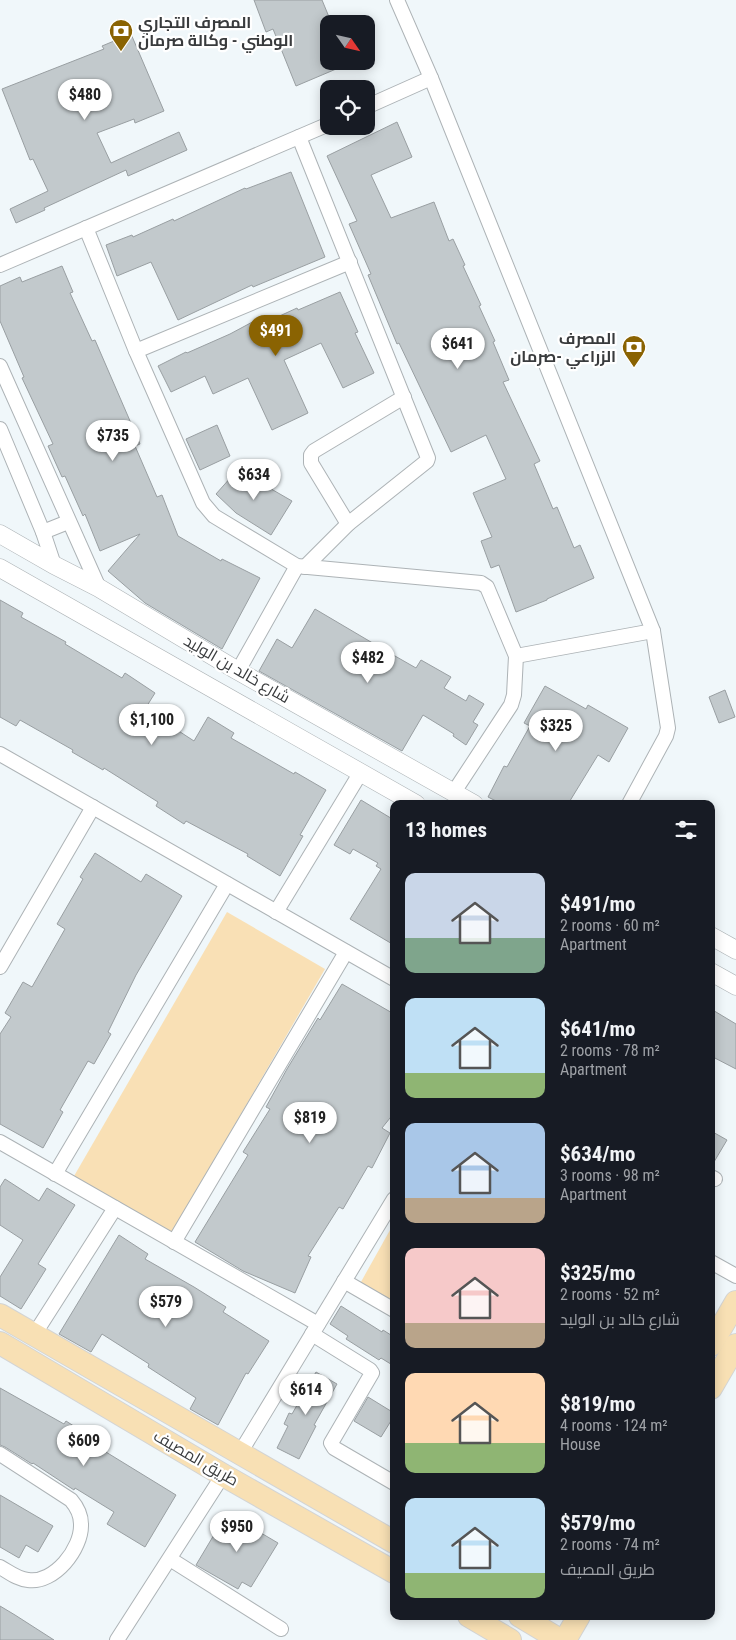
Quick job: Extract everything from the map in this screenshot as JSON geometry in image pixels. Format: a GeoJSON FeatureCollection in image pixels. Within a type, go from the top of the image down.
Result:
{"type":"FeatureCollection","features":[{"type":"Feature","properties":{"kind":"main road"},"geometry":{"type":"LineString","coordinates":[[715,1337],[736,1302]]}},
{"type":"Feature","properties":{"kind":"main road","name":"طريق المصيف"},"geometry":{"type":"LineString","coordinates":[[0,1315],[390,1540]]}},
{"type":"Feature","properties":{"kind":"main road","name":"طريق المصيف"},"geometry":{"type":"LineString","coordinates":[[0,1343],[223,1475],[390,1570]]}},
{"type":"Feature","properties":{"kind":"main road"},"geometry":{"type":"LineString","coordinates":[[715,1381],[736,1345]]}},
{"type":"Feature","properties":{"kind":"main road"},"geometry":{"type":"LineString","coordinates":[[476,1620],[510,1640]]}},
{"type":"Feature","properties":{"kind":"main road"},"geometry":{"type":"LineString","coordinates":[[528,1620],[550,1632]]}},
{"type":"Feature","properties":{"kind":"main road"},"geometry":{"type":"LineString","coordinates":[[566,1640],[577,1620]]}},
{"type":"Feature","properties":{"kind":"street"},"geometry":{"type":"LineString","coordinates":[[397,0],[431,78],[653,631],[668,728],[666,736],[632,800]]}},
{"type":"Feature","properties":{"kind":"street"},"geometry":{"type":"LineString","coordinates":[[375,103],[431,78]]}},
{"type":"Feature","properties":{"kind":"street"},"geometry":{"type":"LineString","coordinates":[[0,265],[320,128]]}},
{"type":"Feature","properties":{"kind":"street"},"geometry":{"type":"LineString","coordinates":[[238,671],[301,567],[348,524],[427,461],[428,458],[299,137]]}},
{"type":"Feature","properties":{"kind":"street"},"geometry":{"type":"LineString","coordinates":[[86,228],[136,351],[206,509],[214,516],[301,567],[484,585],[487,587],[516,656],[513,700],[454,792]]}},
{"type":"Feature","properties":{"kind":"street"},"geometry":{"type":"LineString","coordinates":[[136,351],[350,262]]}},
{"type":"Feature","properties":{"kind":"street"},"geometry":{"type":"LineString","coordinates":[[0,366],[99,588]]}},
{"type":"Feature","properties":{"kind":"street"},"geometry":{"type":"LineString","coordinates":[[348,524],[311,463],[311,455],[314,451],[404,397]]}},
{"type":"Feature","properties":{"kind":"street"},"geometry":{"type":"LineString","coordinates":[[0,429],[43,532],[54,566]]}},
{"type":"Feature","properties":{"kind":"street"},"geometry":{"type":"LineString","coordinates":[[43,532],[68,522]]}},
{"type":"Feature","properties":{"kind":"street","name":"شارع خالد بن الوليد"},"geometry":{"type":"LineString","coordinates":[[2,539],[99,588],[238,671],[467,800]]}},
{"type":"Feature","properties":{"kind":"street","name":"شارع خالد بن الوليد"},"geometry":{"type":"LineString","coordinates":[[0,568],[409,800]]}},
{"type":"Feature","properties":{"kind":"street"},"geometry":{"type":"LineString","coordinates":[[516,656],[653,631]]}},
{"type":"Feature","properties":{"kind":"street"},"geometry":{"type":"LineString","coordinates":[[0,754],[390,977]]}},
{"type":"Feature","properties":{"kind":"street"},"geometry":{"type":"LineString","coordinates":[[276,912],[361,772]]}},
{"type":"Feature","properties":{"kind":"street"},"geometry":{"type":"LineString","coordinates":[[0,967],[93,807]]}},
{"type":"Feature","properties":{"kind":"street"},"geometry":{"type":"LineString","coordinates":[[55,1174],[227,884]]}},
{"type":"Feature","properties":{"kind":"street"},"geometry":{"type":"LineString","coordinates":[[715,938],[736,950]]}},
{"type":"Feature","properties":{"kind":"street"},"geometry":{"type":"LineString","coordinates":[[174,1242],[346,952]]}},
{"type":"Feature","properties":{"kind":"street"},"geometry":{"type":"LineString","coordinates":[[715,974],[736,986]]}},
{"type":"Feature","properties":{"kind":"street"},"geometry":{"type":"LineString","coordinates":[[0,1142],[174,1242],[315,1329],[370,1370],[372,1373],[331,1443],[334,1448],[390,1481]]}},
{"type":"Feature","properties":{"kind":"street"},"geometry":{"type":"LineString","coordinates":[[240,1453],[390,1206]]}},
{"type":"Feature","properties":{"kind":"street"},"geometry":{"type":"LineString","coordinates":[[34,1335],[115,1208]]}},
{"type":"Feature","properties":{"kind":"street"},"geometry":{"type":"LineString","coordinates":[[715,1264],[736,1276]]}},
{"type":"Feature","properties":{"kind":"street"},"geometry":{"type":"LineString","coordinates":[[344,1281],[390,1308]]}},
{"type":"Feature","properties":{"kind":"street"},"geometry":{"type":"LineString","coordinates":[[0,1454],[71,1500],[79,1511],[82,1525],[71,1557],[58,1570],[45,1578],[30,1581],[18,1578],[0,1567]]}},
{"type":"Feature","properties":{"kind":"street"},"geometry":{"type":"LineString","coordinates":[[117,1640],[223,1475]]}},
{"type":"Feature","properties":{"kind":"street"},"geometry":{"type":"LineString","coordinates":[[170,1558],[281,1629]]}},
{"type":"Feature","properties":{"kind":"shaded area"},"geometry":{"type":"Polygon","coordinates":[[[227,912],[325,969],[168,1240],[70,1183],[227,912]]]}},
{"type":"Feature","properties":{"kind":"shaded area"},"geometry":{"type":"Polygon","coordinates":[[[390,1230],[390,1308],[357,1289],[390,1230]]]}},
{"type":"Feature","properties":{"kind":"building"},"geometry":{"type":"Polygon","coordinates":[[[254,0],[322,0],[328,15],[320,15],[320,70],[334,70],[296,86],[273,29],[266,32],[254,0]]]}},
{"type":"Feature","properties":{"kind":"building"},"geometry":{"type":"Polygon","coordinates":[[[131,34],[164,111],[135,123],[134,119],[97,133],[111,163],[179,132],[187,150],[128,176],[126,170],[16,223],[10,209],[48,191],[33,159],[30,160],[2,89],[104,49],[102,46],[131,34]]]}},
{"type":"Feature","properties":{"kind":"building"},"geometry":{"type":"Polygon","coordinates":[[[397,122],[412,157],[371,175],[391,218],[434,202],[449,241],[453,239],[465,265],[463,266],[495,341],[493,342],[509,380],[503,382],[540,461],[534,464],[553,509],[557,507],[574,548],[580,545],[594,578],[516,612],[499,565],[491,568],[481,541],[492,537],[473,493],[506,479],[486,435],[451,452],[399,343],[397,344],[368,275],[371,274],[349,224],[357,221],[327,156],[370,135],[375,135],[375,133],[397,122]]]}},
{"type":"Feature","properties":{"kind":"building"},"geometry":{"type":"Polygon","coordinates":[[[291,172],[325,257],[253,287],[252,285],[178,320],[151,262],[117,276],[106,245],[132,235],[133,237],[173,219],[174,221],[245,188],[291,172]]]}},
{"type":"Feature","properties":{"kind":"building"},"geometry":{"type":"Polygon","coordinates":[[[62,266],[73,292],[70,293],[92,341],[95,340],[140,444],[135,446],[157,497],[162,495],[178,536],[221,561],[222,559],[260,578],[222,649],[145,603],[108,571],[140,534],[100,551],[85,514],[83,516],[65,476],[62,477],[48,446],[53,444],[22,378],[24,377],[0,321],[0,286],[20,277],[22,282],[62,266]]]}},
{"type":"Feature","properties":{"kind":"building"},"geometry":{"type":"Polygon","coordinates":[[[340,292],[358,332],[355,333],[374,373],[343,388],[321,343],[284,360],[308,413],[272,430],[248,378],[213,394],[205,376],[171,392],[158,366],[230,334],[258,319],[260,325],[297,308],[298,310],[340,292]]]}},
{"type":"Feature","properties":{"kind":"building"},"geometry":{"type":"Polygon","coordinates":[[[217,425],[230,456],[200,470],[186,439],[217,425]]]}},
{"type":"Feature","properties":{"kind":"building"},"geometry":{"type":"Polygon","coordinates":[[[240,467],[264,489],[266,486],[292,501],[271,535],[236,513],[216,494],[240,467]]]}},
{"type":"Feature","properties":{"kind":"building"},"geometry":{"type":"Polygon","coordinates":[[[0,600],[23,613],[21,617],[66,642],[65,644],[122,678],[125,673],[155,693],[145,709],[194,741],[208,717],[234,733],[231,738],[326,790],[300,835],[303,836],[280,876],[247,856],[248,854],[186,821],[184,824],[156,806],[158,802],[104,768],[103,770],[72,752],[73,750],[20,720],[16,726],[0,717],[0,600]]]}},
{"type":"Feature","properties":{"kind":"building"},"geometry":{"type":"Polygon","coordinates":[[[315,609],[416,668],[421,660],[451,677],[444,688],[466,701],[469,695],[484,704],[473,722],[478,725],[466,745],[453,736],[454,734],[423,715],[402,751],[259,671],[277,639],[292,648],[315,609]]]}},
{"type":"Feature","properties":{"kind":"building"},"geometry":{"type":"Polygon","coordinates":[[[545,686],[586,709],[588,705],[628,728],[609,762],[598,755],[570,800],[494,800],[488,797],[504,766],[507,767],[530,726],[524,723],[545,686]]]}},
{"type":"Feature","properties":{"kind":"building"},"geometry":{"type":"Polygon","coordinates":[[[725,690],[735,717],[719,723],[709,697],[725,690]]]}},
{"type":"Feature","properties":{"kind":"building"},"geometry":{"type":"Polygon","coordinates":[[[361,800],[390,818],[390,943],[350,919],[381,869],[376,866],[378,863],[353,849],[350,854],[334,845],[361,800]]]}},
{"type":"Feature","properties":{"kind":"building"},"geometry":{"type":"Polygon","coordinates":[[[95,853],[141,882],[146,874],[182,896],[136,975],[108,1032],[111,1034],[94,1064],[88,1061],[60,1110],[63,1112],[43,1148],[0,1124],[0,1034],[11,1017],[5,1013],[23,982],[32,987],[65,929],[57,924],[83,879],[80,877],[95,853]]]}},
{"type":"Feature","properties":{"kind":"building"},"geometry":{"type":"Polygon","coordinates":[[[342,984],[390,1012],[390,1118],[382,1128],[390,1133],[372,1168],[368,1166],[343,1209],[339,1207],[308,1256],[311,1257],[295,1293],[243,1271],[195,1242],[248,1155],[243,1152],[270,1109],[266,1107],[287,1069],[318,1018],[320,1020],[342,984]]]}},
{"type":"Feature","properties":{"kind":"building"},"geometry":{"type":"Polygon","coordinates":[[[715,1011],[736,1024],[736,1069],[715,1058],[715,1011]]]}},
{"type":"Feature","properties":{"kind":"building"},"geometry":{"type":"Polygon","coordinates":[[[715,1133],[727,1140],[715,1160],[715,1133]]]}},
{"type":"Feature","properties":{"kind":"building"},"geometry":{"type":"Polygon","coordinates":[[[5,1179],[39,1201],[47,1188],[75,1205],[38,1264],[46,1269],[21,1309],[0,1296],[0,1277],[23,1240],[0,1225],[0,1187],[5,1179]]]}},
{"type":"Feature","properties":{"kind":"building"},"geometry":{"type":"Polygon","coordinates":[[[119,1235],[148,1254],[145,1259],[226,1307],[223,1312],[269,1341],[248,1374],[246,1373],[218,1425],[190,1409],[196,1398],[148,1367],[149,1364],[102,1334],[91,1352],[59,1334],[119,1235]]]}},
{"type":"Feature","properties":{"kind":"building"},"geometry":{"type":"Polygon","coordinates":[[[341,1306],[382,1332],[383,1330],[390,1334],[390,1364],[381,1358],[379,1360],[346,1339],[348,1336],[330,1324],[341,1306]]]}},
{"type":"Feature","properties":{"kind":"building"},"geometry":{"type":"Polygon","coordinates":[[[316,1372],[337,1384],[314,1425],[316,1426],[299,1459],[277,1448],[288,1426],[284,1424],[289,1413],[292,1414],[316,1372]]]}},
{"type":"Feature","properties":{"kind":"building"},"geometry":{"type":"Polygon","coordinates":[[[0,1388],[64,1424],[66,1421],[103,1445],[101,1449],[176,1495],[145,1547],[107,1524],[114,1512],[0,1445],[0,1388]]]}},
{"type":"Feature","properties":{"kind":"building"},"geometry":{"type":"Polygon","coordinates":[[[368,1397],[390,1411],[390,1422],[381,1437],[354,1421],[368,1397]]]}},
{"type":"Feature","properties":{"kind":"building"},"geometry":{"type":"Polygon","coordinates":[[[0,1495],[53,1526],[38,1552],[26,1545],[19,1558],[0,1547],[0,1495]]]}},
{"type":"Feature","properties":{"kind":"building"},"geometry":{"type":"Polygon","coordinates":[[[227,1513],[278,1543],[251,1587],[242,1582],[238,1589],[196,1565],[227,1513]]]}},
{"type":"Feature","properties":{"kind":"building"},"geometry":{"type":"Polygon","coordinates":[[[0,1606],[15,1615],[54,1640],[0,1640],[0,1606]]]}},
{"type":"Feature","properties":{"kind":"place","name":"المصرف التجاري الوطني - وكالة صرمان"},"geometry":{"type":"Point","coordinates":[121,52]}},
{"type":"Feature","properties":{"kind":"place","name":"المصرف الزراعي -صرمان"},"geometry":{"type":"Point","coordinates":[634,368]}}]}
